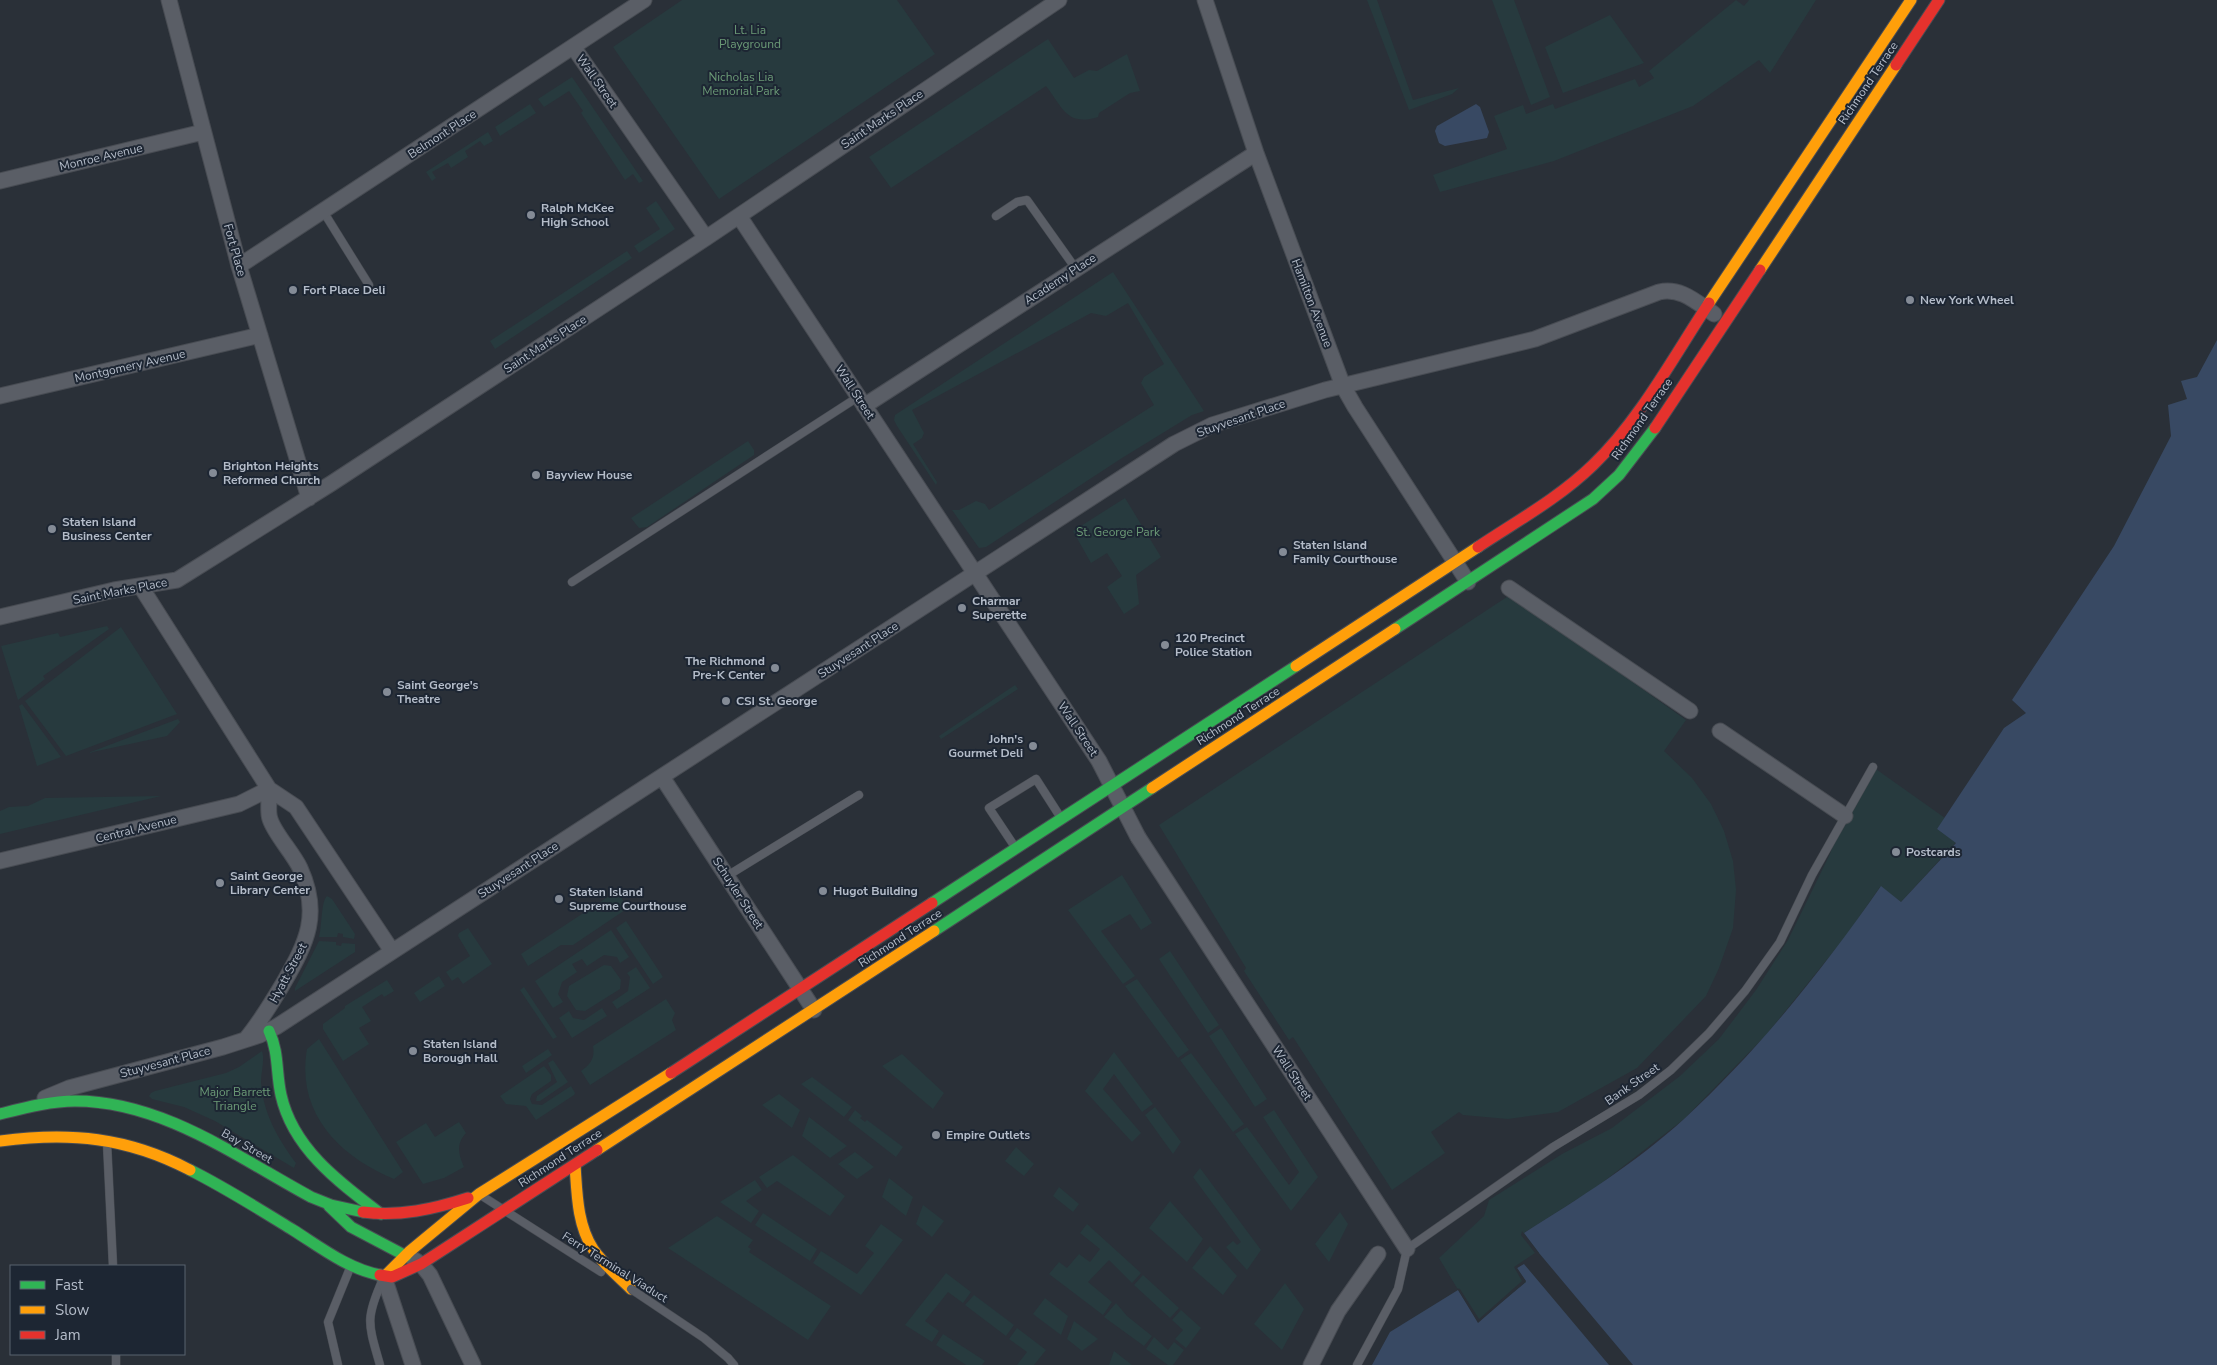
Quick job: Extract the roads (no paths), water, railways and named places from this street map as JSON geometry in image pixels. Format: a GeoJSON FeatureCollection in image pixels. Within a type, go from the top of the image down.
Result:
{"type":"FeatureCollection","features":[{"type":"Feature","properties":{"kind":"main road","name":"Richmond Terrace"},"geometry":{"type":"LineString","coordinates":[[384,1277],[398,1275],[420,1264],[504,1211],[1123,808],[1455,562],[1565,490],[1595,465],[1631,421],[1911,0]]}},
{"type":"Feature","properties":{"kind":"main road","name":"Richmond Terrace"},"geometry":{"type":"LineString","coordinates":[[479,1194],[801,989],[1112,787],[1468,582],[1577,511],[1619,475],[1647,439],[1939,0]]}},
{"type":"Feature","properties":{"kind":"main road"},"geometry":{"type":"LineString","coordinates":[[269,1031],[277,1046],[279,1086],[284,1108],[299,1138],[310,1154],[326,1171],[382,1214]]}},
{"type":"Feature","properties":{"kind":"main road","name":"Bay Street"},"geometry":{"type":"LineString","coordinates":[[0,1114],[58,1102],[92,1102],[110,1103],[153,1114],[205,1137],[326,1204],[357,1212],[382,1214],[410,1212],[442,1206],[479,1194]]}},
{"type":"Feature","properties":{"kind":"main road"},"geometry":{"type":"LineString","coordinates":[[0,1141],[51,1136],[107,1141],[145,1150],[184,1167],[351,1265],[371,1274],[384,1277],[479,1194]]}},
{"type":"Feature","properties":{"kind":"main road"},"geometry":{"type":"LineString","coordinates":[[575,1165],[580,1211],[587,1238],[598,1256],[631,1289]]}},
{"type":"Feature","properties":{"kind":"main road"},"geometry":{"type":"LineString","coordinates":[[326,1204],[351,1227],[406,1256]]}},
{"type":"Feature","properties":{"kind":"street","name":"Fort Place"},"geometry":{"type":"LineString","coordinates":[[169,0],[239,266],[309,498]]}},
{"type":"Feature","properties":{"kind":"street","name":"Belmont Place"},"geometry":{"type":"LineString","coordinates":[[239,266],[574,48],[644,0]]}},
{"type":"Feature","properties":{"kind":"street","name":"Saint Marks Place"},"geometry":{"type":"LineString","coordinates":[[0,617],[114,590],[177,580],[309,498],[706,238],[1059,0]]}},
{"type":"Feature","properties":{"kind":"street","name":"Hamilton Avenue"},"geometry":{"type":"LineString","coordinates":[[1205,0],[1256,153],[1344,386],[1355,407],[1468,582]]}},
{"type":"Feature","properties":{"kind":"street","name":"Wall Street"},"geometry":{"type":"LineString","coordinates":[[574,48],[706,238]]}},
{"type":"Feature","properties":{"kind":"street","name":"Monroe Avenue"},"geometry":{"type":"LineString","coordinates":[[0,181],[203,132]]}},
{"type":"Feature","properties":{"kind":"street","name":"Academy Place"},"geometry":{"type":"LineString","coordinates":[[861,401],[1076,269],[1256,153]]}},
{"type":"Feature","properties":{"kind":"street","name":"Wall Street"},"geometry":{"type":"LineString","coordinates":[[739,216],[1099,761],[1138,837],[1407,1249]]}},
{"type":"Feature","properties":{"kind":"street","name":"Stuyvesant Place"},"geometry":{"type":"LineString","coordinates":[[20,1109],[69,1088],[269,1031],[1174,444],[1193,434],[1222,422],[1344,386],[1536,339],[1659,292],[1670,290],[1682,293],[1725,322]]}},
{"type":"Feature","properties":{"kind":"street","name":"Montgomery Avenue"},"geometry":{"type":"LineString","coordinates":[[0,396],[260,335]]}},
{"type":"Feature","properties":{"kind":"street"},"geometry":{"type":"LineString","coordinates":[[140,586],[269,789],[296,807],[392,952]]}},
{"type":"Feature","properties":{"kind":"street"},"geometry":{"type":"LineString","coordinates":[[1509,588],[1690,710]]}},
{"type":"Feature","properties":{"kind":"street"},"geometry":{"type":"LineString","coordinates":[[1720,731],[1845,816]]}},
{"type":"Feature","properties":{"kind":"street","name":"Schuyler Street"},"geometry":{"type":"LineString","coordinates":[[662,777],[814,1010]]}},
{"type":"Feature","properties":{"kind":"street","name":"Central Avenue"},"geometry":{"type":"LineString","coordinates":[[0,862],[239,804],[269,789]]}},
{"type":"Feature","properties":{"kind":"street","name":"Hyatt Street"},"geometry":{"type":"LineString","coordinates":[[246,1039],[268,1010],[300,954],[309,930],[311,913],[308,891],[300,870],[270,819],[269,789]]}},
{"type":"Feature","properties":{"kind":"street"},"geometry":{"type":"LineString","coordinates":[[1311,1365],[1338,1311],[1378,1254]]}},
{"type":"Feature","properties":{"kind":"street"},"geometry":{"type":"LineString","coordinates":[[406,1256],[420,1264],[430,1275],[473,1365]]}},
{"type":"Feature","properties":{"kind":"street"},"geometry":{"type":"LineString","coordinates":[[384,1277],[412,1365]]}},
{"type":"Feature","properties":{"kind":"lane"},"geometry":{"type":"LineString","coordinates":[[996,216],[1017,202],[1027,200],[1076,269]]}},
{"type":"Feature","properties":{"kind":"lane"},"geometry":{"type":"LineString","coordinates":[[323,211],[369,285]]}},
{"type":"Feature","properties":{"kind":"lane"},"geometry":{"type":"LineString","coordinates":[[572,582],[861,401]]}},
{"type":"Feature","properties":{"kind":"lane","name":"Bank Street"},"geometry":{"type":"LineString","coordinates":[[1407,1249],[1553,1147],[1639,1095],[1671,1070],[1709,1033],[1745,990],[1780,942],[1812,875],[1873,767]]}},
{"type":"Feature","properties":{"kind":"lane"},"geometry":{"type":"LineString","coordinates":[[1016,849],[990,808],[1036,778],[1062,820]]}},
{"type":"Feature","properties":{"kind":"lane"},"geometry":{"type":"LineString","coordinates":[[727,876],[859,795]]}},
{"type":"Feature","properties":{"kind":"lane"},"geometry":{"type":"LineString","coordinates":[[107,1141],[113,1265]]}},
{"type":"Feature","properties":{"kind":"lane","name":"Ferry Terminal Viaduct"},"geometry":{"type":"LineString","coordinates":[[479,1194],[565,1250],[631,1289],[704,1338],[734,1365]]}},
{"type":"Feature","properties":{"kind":"lane"},"geometry":{"type":"LineString","coordinates":[[1357,1365],[1398,1289],[1407,1249]]}},
{"type":"Feature","properties":{"kind":"lane"},"geometry":{"type":"LineString","coordinates":[[338,1365],[329,1332],[329,1318],[351,1265]]}},
{"type":"Feature","properties":{"kind":"lane"},"geometry":{"type":"LineString","coordinates":[[379,1364],[370,1331],[369,1318],[384,1277]]}},
{"type":"Feature","properties":{"kind":"water"},"geometry":{"type":"Polygon","coordinates":[[[1476,104],[1480,107],[1489,132],[1487,138],[1445,146],[1439,143],[1435,131],[1437,126],[1476,104]]]}},
{"type":"Feature","properties":{"kind":"water"},"geometry":{"type":"Polygon","coordinates":[[[2217,340],[2217,1365],[1372,1365],[1390,1332],[1458,1290],[1478,1322],[1526,1282],[1517,1268],[1539,1253],[1524,1233],[1627,1165],[1684,1119],[1712,1093],[1789,1008],[1881,886],[1901,902],[1956,843],[1937,829],[2004,728],[2026,713],[2012,700],[2114,546],[2171,436],[2168,405],[2187,399],[2181,381],[2197,377],[2217,340]]]}},
{"type":"Feature","properties":{"kind":"place","name":"Ralph McKee High School"},"geometry":{"type":"Point","coordinates":[531,215]}},
{"type":"Feature","properties":{"kind":"place","name":"Fort Place Deli"},"geometry":{"type":"Point","coordinates":[293,290]}},
{"type":"Feature","properties":{"kind":"place","name":"New York Wheel"},"geometry":{"type":"Point","coordinates":[1910,300]}},
{"type":"Feature","properties":{"kind":"place","name":"Brighton Heights Reformed Church"},"geometry":{"type":"Point","coordinates":[213,473]}},
{"type":"Feature","properties":{"kind":"place","name":"Bayview House"},"geometry":{"type":"Point","coordinates":[536,475]}},
{"type":"Feature","properties":{"kind":"place","name":"Staten Island Business Center"},"geometry":{"type":"Point","coordinates":[52,529]}},
{"type":"Feature","properties":{"kind":"place","name":"Staten Island Family Courthouse"},"geometry":{"type":"Point","coordinates":[1283,552]}},
{"type":"Feature","properties":{"kind":"place","name":"Charmar Superette"},"geometry":{"type":"Point","coordinates":[962,608]}},
{"type":"Feature","properties":{"kind":"place","name":"120 Precinct Police Station"},"geometry":{"type":"Point","coordinates":[1165,645]}},
{"type":"Feature","properties":{"kind":"place","name":"The Richmond Pre-K Center"},"geometry":{"type":"Point","coordinates":[775,668]}},
{"type":"Feature","properties":{"kind":"place","name":"Saint George's Theatre"},"geometry":{"type":"Point","coordinates":[387,692]}},
{"type":"Feature","properties":{"kind":"place","name":"CSI St. George"},"geometry":{"type":"Point","coordinates":[726,701]}},
{"type":"Feature","properties":{"kind":"place","name":"John's Gourmet Deli"},"geometry":{"type":"Point","coordinates":[1033,746]}},
{"type":"Feature","properties":{"kind":"place","name":"Postcards"},"geometry":{"type":"Point","coordinates":[1896,852]}},
{"type":"Feature","properties":{"kind":"place","name":"Saint George Library Center"},"geometry":{"type":"Point","coordinates":[220,883]}},
{"type":"Feature","properties":{"kind":"place","name":"Hugot Building"},"geometry":{"type":"Point","coordinates":[823,891]}},
{"type":"Feature","properties":{"kind":"place","name":"Staten Island Supreme Courthouse"},"geometry":{"type":"Point","coordinates":[559,899]}},
{"type":"Feature","properties":{"kind":"place","name":"Staten Island Borough Hall"},"geometry":{"type":"Point","coordinates":[413,1051]}},
{"type":"Feature","properties":{"kind":"place","name":"Empire Outlets"},"geometry":{"type":"Point","coordinates":[936,1135]}},
{"type":"Feature","properties":{"kind":"park label","name":"Lt. Lia Playground"},"geometry":{"type":"Point","coordinates":[750,37]}},
{"type":"Feature","properties":{"kind":"park label","name":"Nicholas Lia Memorial Park"},"geometry":{"type":"Point","coordinates":[741,84]}},
{"type":"Feature","properties":{"kind":"park label","name":"St. George Park"},"geometry":{"type":"Point","coordinates":[1118,532]}},
{"type":"Feature","properties":{"kind":"park label","name":"Major Barrett Triangle"},"geometry":{"type":"Point","coordinates":[235,1099]}}]}
